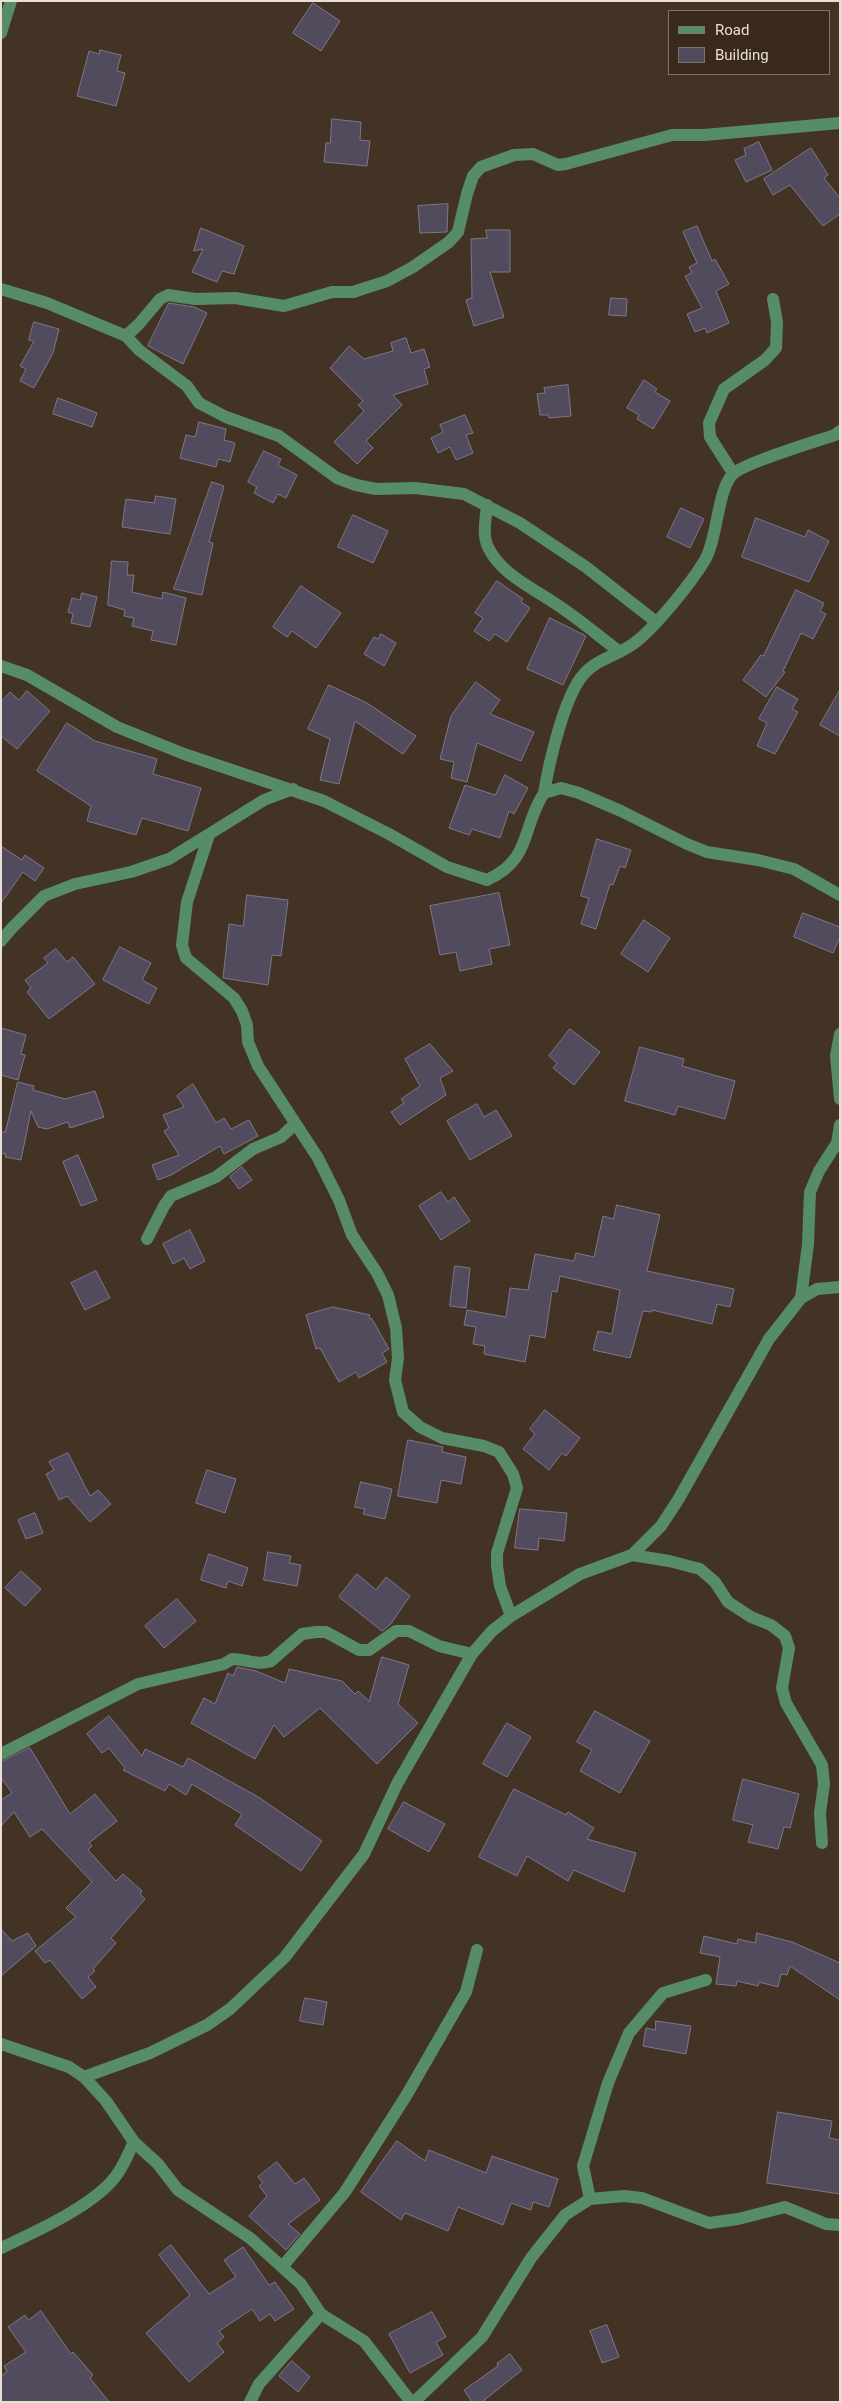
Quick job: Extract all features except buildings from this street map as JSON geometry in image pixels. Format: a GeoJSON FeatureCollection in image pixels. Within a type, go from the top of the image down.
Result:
{"type":"FeatureCollection","features":[{"type":"Feature","properties":{"kind":"street"},"geometry":{"type":"LineString","coordinates":[[1,33],[10,1]]}},
{"type":"Feature","properties":{"kind":"street"},"geometry":{"type":"LineString","coordinates":[[126,336],[140,324],[160,298],[168,295],[195,299],[235,298],[284,306],[332,292],[353,292],[387,280],[413,267],[449,242],[458,232],[473,176],[480,167],[495,160],[514,155],[532,154],[558,165],[672,134],[704,135],[840,123]]}},
{"type":"Feature","properties":{"kind":"street"},"geometry":{"type":"LineString","coordinates":[[1,289],[38,300],[126,336],[140,350],[187,386],[199,403],[226,417],[279,436],[337,478],[356,485],[376,489],[415,488],[464,494],[487,505],[520,523],[586,567],[656,621]]}},
{"type":"Feature","properties":{"kind":"street"},"geometry":{"type":"LineString","coordinates":[[733,473],[710,437],[709,423],[724,389],[765,360],[776,348],[777,322],[773,299]]}},
{"type":"Feature","properties":{"kind":"street"},"geometry":{"type":"LineString","coordinates":[[1,666],[27,675],[117,727],[249,777],[293,789],[359,818],[447,867],[487,880],[504,872],[518,857],[536,806],[544,792],[550,757],[573,691],[583,675],[596,663],[638,641],[685,588],[705,559],[714,536],[727,484],[733,473],[801,446],[836,435],[840,431]]}},
{"type":"Feature","properties":{"kind":"street"},"geometry":{"type":"LineString","coordinates":[[487,505],[484,534],[487,547],[497,559],[513,576],[560,607],[620,652]]}},
{"type":"Feature","properties":{"kind":"street"},"geometry":{"type":"LineString","coordinates":[[544,792],[561,788],[579,792],[621,810],[687,844],[708,852],[758,860],[794,869],[840,895]]}},
{"type":"Feature","properties":{"kind":"street"},"geometry":{"type":"LineString","coordinates":[[1,941],[44,896],[75,884],[131,872],[169,859],[264,800],[293,789]]}},
{"type":"Feature","properties":{"kind":"street"},"geometry":{"type":"LineString","coordinates":[[209,835],[187,902],[182,945],[186,958],[234,998],[242,1011],[247,1026],[248,1042],[258,1066],[318,1158],[352,1235],[377,1273],[388,1296],[396,1328],[398,1358],[395,1380],[403,1412],[420,1427],[442,1438],[484,1446],[499,1452],[513,1474],[516,1488],[497,1553],[496,1566],[500,1586],[511,1616]]}},
{"type":"Feature","properties":{"kind":"street"},"geometry":{"type":"LineString","coordinates":[[840,1034],[836,1056],[840,1099]]}},
{"type":"Feature","properties":{"kind":"street"},"geometry":{"type":"LineString","coordinates":[[147,1239],[171,1196],[216,1177],[253,1149],[281,1137],[295,1124]]}},
{"type":"Feature","properties":{"kind":"street"},"geometry":{"type":"LineString","coordinates":[[801,1298],[808,1244],[810,1192],[819,1171],[837,1142],[840,1125]]}},
{"type":"Feature","properties":{"kind":"street"},"geometry":{"type":"LineString","coordinates":[[84,2077],[150,2053],[207,2025],[230,2009],[285,1957],[364,1854],[397,1784],[472,1654],[492,1631],[511,1616],[580,1574],[632,1555],[661,1526],[678,1500],[706,1447],[769,1339],[801,1298],[817,1289],[840,1287]]}},
{"type":"Feature","properties":{"kind":"street"},"geometry":{"type":"LineString","coordinates":[[632,1555],[669,1561],[700,1569],[715,1582],[728,1602],[751,1617],[771,1625],[785,1636],[789,1648],[782,1688],[786,1704],[822,1765],[824,1784],[820,1812],[822,1843]]}},
{"type":"Feature","properties":{"kind":"street"},"geometry":{"type":"LineString","coordinates":[[1,1754],[138,1684],[224,1664],[232,1659],[243,1659],[258,1664],[265,1663],[271,1661],[302,1634],[326,1632],[360,1650],[369,1650],[396,1631],[403,1630],[440,1646],[472,1654]]}},
{"type":"Feature","properties":{"kind":"street"},"geometry":{"type":"LineString","coordinates":[[282,2267],[345,2192],[406,2096],[466,1992],[478,1950]]}},
{"type":"Feature","properties":{"kind":"street"},"geometry":{"type":"LineString","coordinates":[[590,2199],[582,2166],[608,2083],[629,2033],[663,1993],[706,1980]]}},
{"type":"Feature","properties":{"kind":"street"},"geometry":{"type":"LineString","coordinates":[[1,2044],[69,2067],[84,2077],[106,2101],[134,2142],[158,2164],[178,2190],[250,2238],[301,2284],[321,2314],[364,2341],[413,2402],[482,2338],[531,2258],[565,2215],[590,2199],[624,2196],[642,2198],[709,2223],[738,2219],[785,2207],[826,2224],[840,2225]]}},
{"type":"Feature","properties":{"kind":"street"},"geometry":{"type":"LineString","coordinates":[[1,2248],[32,2233],[100,2193],[118,2174],[134,2142]]}},
{"type":"Feature","properties":{"kind":"street"},"geometry":{"type":"LineString","coordinates":[[250,2402],[259,2384],[321,2314]]}}]}
